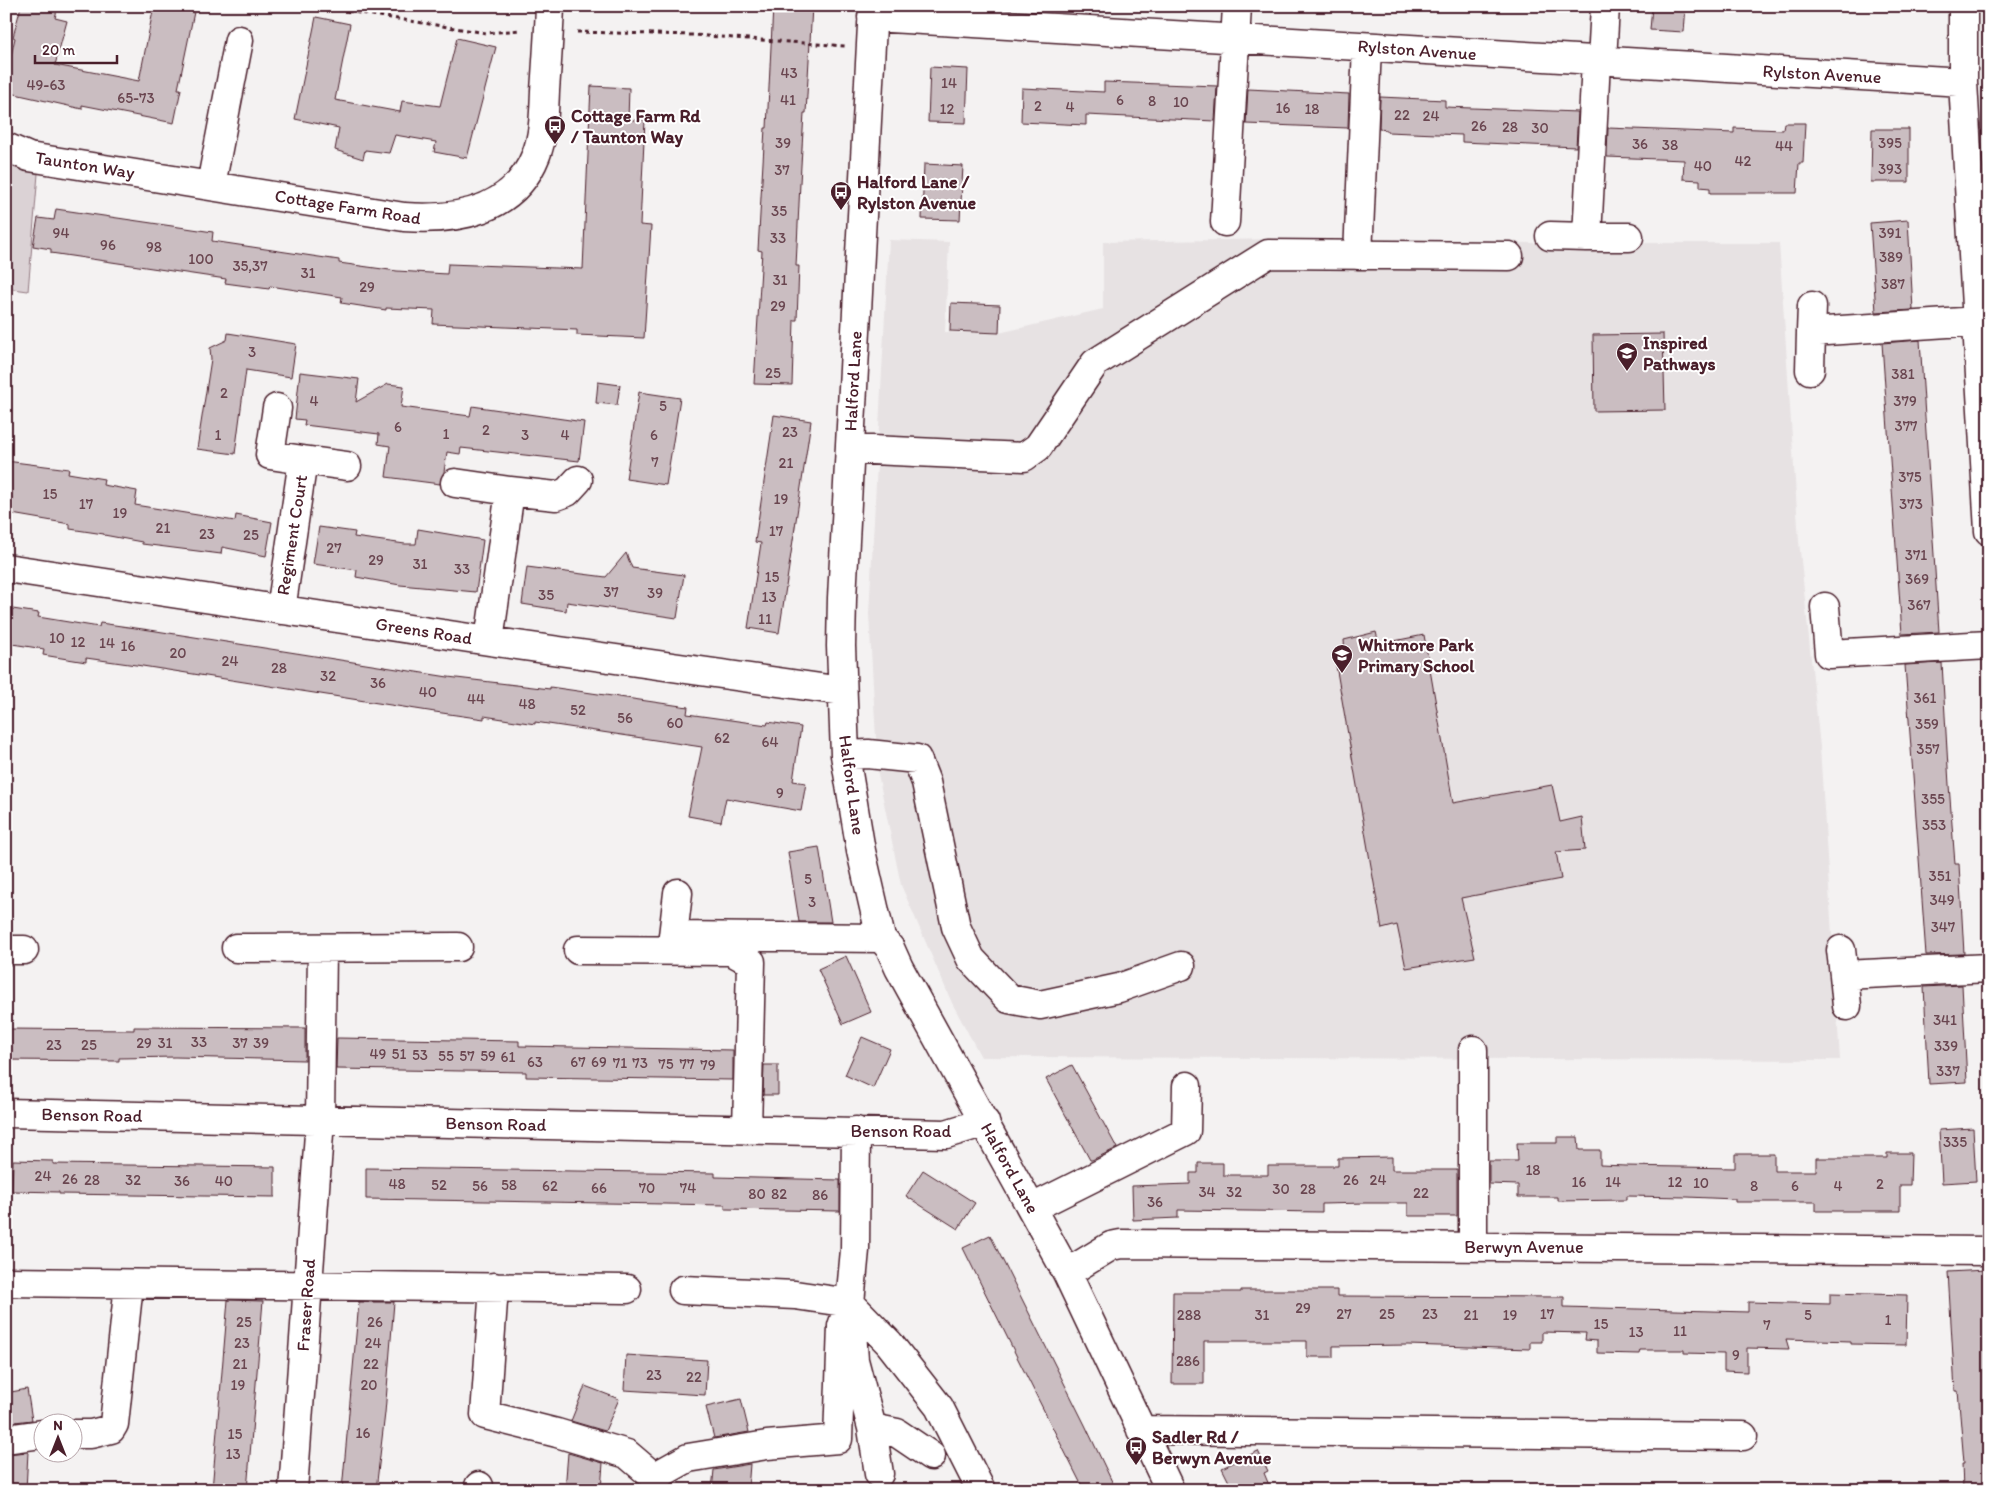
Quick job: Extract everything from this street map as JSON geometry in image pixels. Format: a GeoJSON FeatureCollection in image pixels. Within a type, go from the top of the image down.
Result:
{"type":"FeatureCollection","features":[{"type":"Feature","properties":{"kind":"street"},"geometry":{"type":"LineString","coordinates":[[1225,222],[1237,6]]}},
{"type":"Feature","properties":{"kind":"street"},"geometry":{"type":"LineString","coordinates":[[1587,237],[1599,61],[1605,6]]}},
{"type":"Feature","properties":{"kind":"street"},"geometry":{"type":"LineString","coordinates":[[1963,6],[1963,82],[1989,531]]}},
{"type":"Feature","properties":{"kind":"street","name":"Rylston Avenue"},"geometry":{"type":"LineString","coordinates":[[872,12],[1236,39],[1963,82]]}},
{"type":"Feature","properties":{"kind":"street","name":"Halford Lane"},"geometry":{"type":"LineString","coordinates":[[872,12],[842,598],[842,691],[846,755],[860,843],[881,938],[890,948],[899,968],[1067,1273],[1170,1490]]}},
{"type":"Feature","properties":{"kind":"street","name":"Cottage Farm Road"},"geometry":{"type":"LineString","coordinates":[[166,178],[404,217],[441,219],[482,209],[504,196],[517,184],[536,155],[543,118],[550,17]]}},
{"type":"Feature","properties":{"kind":"street"},"geometry":{"type":"LineString","coordinates":[[211,185],[239,40]]}},
{"type":"Feature","properties":{"kind":"street"},"geometry":{"type":"LineString","coordinates":[[1358,254],[1367,47]]}},
{"type":"Feature","properties":{"kind":"street","name":"Taunton Way"},"geometry":{"type":"LineString","coordinates":[[6,147],[29,156],[166,178]]}},
{"type":"Feature","properties":{"kind":"street"},"geometry":{"type":"LineString","coordinates":[[1550,236],[1629,237]]}},
{"type":"Feature","properties":{"kind":"street"},"geometry":{"type":"LineString","coordinates":[[850,449],[1024,457],[1038,447],[1095,363],[1268,254],[1509,256]]}},
{"type":"Feature","properties":{"kind":"street"},"geometry":{"type":"LineString","coordinates":[[1810,370],[1811,319],[1978,321]]}},
{"type":"Feature","properties":{"kind":"street","name":"Regiment Court"},"geometry":{"type":"LineString","coordinates":[[277,408],[270,455],[347,466]]}},
{"type":"Feature","properties":{"kind":"street","name":"Regiment Court"},"geometry":{"type":"LineString","coordinates":[[281,610],[303,460]]}},
{"type":"Feature","properties":{"kind":"street"},"geometry":{"type":"LineString","coordinates":[[455,483],[556,496],[567,492],[578,480]]}},
{"type":"Feature","properties":{"kind":"street"},"geometry":{"type":"LineString","coordinates":[[489,641],[510,491]]}},
{"type":"Feature","properties":{"kind":"street","name":"Greens Road"},"geometry":{"type":"LineString","coordinates":[[6,568],[489,641],[842,691]]}},
{"type":"Feature","properties":{"kind":"street"},"geometry":{"type":"LineString","coordinates":[[1825,607],[1829,654],[1989,645]]}},
{"type":"Feature","properties":{"kind":"street"},"geometry":{"type":"LineString","coordinates":[[846,755],[868,754],[917,759],[926,782],[956,927],[971,959],[1009,1000],[1040,1004],[1119,988],[1181,966]]}},
{"type":"Feature","properties":{"kind":"street"},"geometry":{"type":"LineString","coordinates":[[678,893],[673,936],[881,938]]}},
{"type":"Feature","properties":{"kind":"street"},"geometry":{"type":"LineString","coordinates":[[236,948],[458,947]]}},
{"type":"Feature","properties":{"kind":"street","name":"Fraser Road"},"geometry":{"type":"LineString","coordinates":[[293,1490],[320,1120],[322,948]]}},
{"type":"Feature","properties":{"kind":"street"},"geometry":{"type":"LineString","coordinates":[[578,950],[731,951],[751,962],[747,1130]]}},
{"type":"Feature","properties":{"kind":"street"},"geometry":{"type":"LineString","coordinates":[[1847,1006],[1843,962],[1989,968]]}},
{"type":"Feature","properties":{"kind":"street"},"geometry":{"type":"LineString","coordinates":[[1473,1050],[1473,1246]]}},
{"type":"Feature","properties":{"kind":"street"},"geometry":{"type":"LineString","coordinates":[[1032,1208],[1186,1131],[1187,1086]]}},
{"type":"Feature","properties":{"kind":"street","name":"Benson Road"},"geometry":{"type":"LineString","coordinates":[[6,1113],[946,1134],[985,1122]]}},
{"type":"Feature","properties":{"kind":"street"},"geometry":{"type":"LineString","coordinates":[[856,1131],[855,1250],[850,1302],[854,1360],[872,1428],[879,1474]]}},
{"type":"Feature","properties":{"kind":"street","name":"Berwyn Avenue"},"geometry":{"type":"LineString","coordinates":[[1067,1273],[1111,1246],[1121,1244],[1989,1251]]}},
{"type":"Feature","properties":{"kind":"street"},"geometry":{"type":"LineString","coordinates":[[6,1282],[626,1289]]}},
{"type":"Feature","properties":{"kind":"street"},"geometry":{"type":"LineString","coordinates":[[82,1434],[111,1430],[114,1424],[129,1284]]}},
{"type":"Feature","properties":{"kind":"street"},"geometry":{"type":"LineString","coordinates":[[494,1287],[485,1415],[557,1433],[626,1454],[654,1483],[688,1458],[767,1445],[838,1439],[842,1326],[850,1302]]}},
{"type":"Feature","properties":{"kind":"street"},"geometry":{"type":"LineString","coordinates":[[683,1290],[795,1295],[850,1302],[889,1344],[939,1407],[981,1490]]}},
{"type":"Feature","properties":{"kind":"street"},"geometry":{"type":"LineString","coordinates":[[872,1428],[898,1433],[931,1456]]}},
{"type":"Feature","properties":{"kind":"street"},"geometry":{"type":"LineString","coordinates":[[1141,1430],[1743,1436]]}},
{"type":"Feature","properties":{"kind":"street"},"geometry":{"type":"LineString","coordinates":[[6,1439],[32,1435]]}},
{"type":"Feature","properties":{"kind":"path"},"geometry":{"type":"LineString","coordinates":[[316,6],[486,33],[550,17],[584,33],[693,35],[870,47]]}},
{"type":"Feature","properties":{"kind":"shaded area"},"geometry":{"type":"Polygon","coordinates":[[[6,165],[38,174],[28,291],[6,288],[6,165]]]}},
{"type":"Feature","properties":{"kind":"shaded area","name":"Whitmore Park Primary School"},"geometry":{"type":"Polygon","coordinates":[[[1284,239],[1534,243],[1779,243],[1799,541],[1820,747],[1840,1060],[981,1057],[952,1003],[901,885],[878,774],[869,614],[889,240],[949,242],[945,332],[999,333],[1103,309],[1103,242],[1284,239]]]}},
{"type":"Feature","properties":{"kind":"building"},"geometry":{"type":"Polygon","coordinates":[[[21,6],[58,6],[55,18],[67,21],[55,65],[139,81],[154,6],[194,12],[178,89],[181,89],[174,123],[82,105],[82,109],[6,92],[6,78],[15,38],[13,37],[21,6]]]}},
{"type":"Feature","properties":{"kind":"building"},"geometry":{"type":"Polygon","coordinates":[[[773,6],[812,6],[800,183],[796,266],[799,266],[797,320],[794,320],[792,385],[754,384],[762,251],[758,250],[773,6]]]}},
{"type":"Feature","properties":{"kind":"building"},"geometry":{"type":"Polygon","coordinates":[[[1652,6],[1686,6],[1684,32],[1650,30],[1652,6]]]}},
{"type":"Feature","properties":{"kind":"building"},"geometry":{"type":"Polygon","coordinates":[[[316,17],[350,24],[335,100],[400,112],[402,101],[440,106],[457,38],[496,47],[467,158],[434,152],[436,142],[395,135],[389,153],[365,150],[363,159],[335,150],[339,128],[295,119],[316,17]]]}},
{"type":"Feature","properties":{"kind":"building"},"geometry":{"type":"Polygon","coordinates":[[[930,67],[968,69],[966,123],[928,122],[930,67]]]}},
{"type":"Feature","properties":{"kind":"building"},"geometry":{"type":"Polygon","coordinates":[[[1104,82],[1217,86],[1215,121],[1086,115],[1086,125],[1021,122],[1022,88],[1104,92],[1104,82]]]}},
{"type":"Feature","properties":{"kind":"building"},"geometry":{"type":"Polygon","coordinates":[[[591,86],[629,88],[628,120],[645,120],[640,225],[651,226],[644,338],[577,335],[577,330],[433,324],[434,310],[386,308],[386,310],[341,303],[342,297],[270,286],[269,289],[225,283],[226,279],[51,253],[51,249],[33,246],[38,218],[54,220],[56,209],[213,232],[212,241],[339,260],[339,263],[397,271],[447,274],[448,264],[583,269],[591,86]]]}},
{"type":"Feature","properties":{"kind":"building"},"geometry":{"type":"Polygon","coordinates":[[[1248,89],[1349,94],[1348,128],[1246,124],[1248,89]]]}},
{"type":"Feature","properties":{"kind":"building"},"geometry":{"type":"Polygon","coordinates":[[[1380,97],[1445,100],[1445,107],[1578,112],[1576,147],[1462,142],[1462,135],[1387,132],[1387,130],[1379,129],[1380,97]]]}},
{"type":"Feature","properties":{"kind":"building"},"geometry":{"type":"Polygon","coordinates":[[[1784,123],[1805,123],[1803,163],[1799,163],[1797,193],[1710,193],[1710,188],[1700,187],[1700,180],[1683,179],[1684,160],[1607,157],[1608,128],[1734,133],[1734,128],[1783,130],[1784,123]]]}},
{"type":"Feature","properties":{"kind":"building"},"geometry":{"type":"Polygon","coordinates":[[[1872,129],[1909,129],[1909,182],[1871,182],[1872,129]]]}},
{"type":"Feature","properties":{"kind":"building"},"geometry":{"type":"Polygon","coordinates":[[[924,164],[963,166],[960,220],[922,219],[924,164]]]}},
{"type":"Feature","properties":{"kind":"building"},"geometry":{"type":"Polygon","coordinates":[[[1908,220],[1913,310],[1876,312],[1870,223],[1908,220]]]}},
{"type":"Feature","properties":{"kind":"building"},"geometry":{"type":"Polygon","coordinates":[[[951,303],[1000,305],[999,333],[950,331],[951,303]]]}},
{"type":"Feature","properties":{"kind":"building"},"geometry":{"type":"Polygon","coordinates":[[[228,333],[296,344],[291,377],[246,370],[235,454],[197,449],[211,359],[210,348],[227,340],[228,333]]]}},
{"type":"Feature","properties":{"kind":"building"},"geometry":{"type":"Polygon","coordinates":[[[1663,334],[1665,410],[1594,411],[1593,335],[1663,334]]]}},
{"type":"Feature","properties":{"kind":"building"},"geometry":{"type":"Polygon","coordinates":[[[1920,340],[1939,632],[1902,634],[1882,343],[1920,340]]]}},
{"type":"Feature","properties":{"kind":"building"},"geometry":{"type":"Polygon","coordinates":[[[300,372],[359,379],[356,402],[388,384],[404,386],[401,407],[470,416],[472,406],[584,422],[579,461],[461,448],[460,454],[447,452],[440,484],[386,477],[390,446],[378,444],[379,434],[304,425],[305,420],[295,419],[300,372]]]}},
{"type":"Feature","properties":{"kind":"building"},"geometry":{"type":"Polygon","coordinates":[[[598,382],[620,385],[617,405],[596,403],[598,382]]]}},
{"type":"Feature","properties":{"kind":"building"},"geometry":{"type":"Polygon","coordinates":[[[639,392],[680,398],[666,485],[626,479],[639,392]]]}},
{"type":"Feature","properties":{"kind":"building"},"geometry":{"type":"Polygon","coordinates":[[[774,415],[811,421],[779,633],[748,628],[761,543],[755,542],[774,415]]]}},
{"type":"Feature","properties":{"kind":"building"},"geometry":{"type":"Polygon","coordinates":[[[6,461],[69,469],[68,473],[104,479],[103,485],[137,491],[135,505],[235,521],[236,515],[272,522],[266,556],[222,547],[221,554],[142,544],[142,542],[104,534],[70,529],[70,524],[6,513],[6,461]]]}},
{"type":"Feature","properties":{"kind":"building"},"geometry":{"type":"Polygon","coordinates":[[[319,527],[355,532],[354,537],[405,544],[416,544],[418,529],[483,540],[476,592],[400,585],[356,577],[357,570],[313,564],[319,527]]]}},
{"type":"Feature","properties":{"kind":"building"},"geometry":{"type":"Polygon","coordinates":[[[626,553],[632,568],[684,575],[677,618],[567,602],[566,611],[522,604],[527,567],[606,577],[626,553]]]}},
{"type":"Feature","properties":{"kind":"building"},"geometry":{"type":"Polygon","coordinates":[[[6,608],[39,613],[38,617],[99,627],[100,623],[150,630],[448,677],[550,689],[550,687],[688,707],[687,714],[767,725],[768,722],[801,727],[793,781],[806,783],[801,811],[726,798],[721,822],[688,816],[702,747],[535,722],[535,724],[484,716],[484,719],[435,712],[86,658],[86,662],[43,655],[44,649],[6,643],[6,608]]]}},
{"type":"Feature","properties":{"kind":"building"},"geometry":{"type":"Polygon","coordinates":[[[1376,632],[1379,644],[1424,635],[1453,803],[1552,785],[1560,822],[1582,817],[1585,850],[1556,852],[1561,879],[1461,898],[1475,957],[1406,968],[1397,925],[1382,929],[1334,654],[1345,654],[1344,640],[1376,632]]]}},
{"type":"Feature","properties":{"kind":"building"},"geometry":{"type":"Polygon","coordinates":[[[1942,663],[1949,785],[1955,864],[1959,864],[1964,954],[1926,955],[1905,665],[1942,663]]]}},
{"type":"Feature","properties":{"kind":"building"},"geometry":{"type":"Polygon","coordinates":[[[819,847],[831,922],[799,922],[788,852],[819,847]]]}},
{"type":"Feature","properties":{"kind":"building"},"geometry":{"type":"Polygon","coordinates":[[[846,956],[871,1012],[843,1024],[818,969],[846,956]]]}},
{"type":"Feature","properties":{"kind":"building"},"geometry":{"type":"Polygon","coordinates":[[[1962,985],[1967,1082],[1929,1084],[1924,987],[1962,985]]]}},
{"type":"Feature","properties":{"kind":"building"},"geometry":{"type":"Polygon","coordinates":[[[134,1027],[305,1028],[305,1060],[175,1057],[119,1058],[119,1061],[6,1060],[6,1029],[134,1030],[134,1027]]]}},
{"type":"Feature","properties":{"kind":"building"},"geometry":{"type":"Polygon","coordinates":[[[862,1037],[890,1049],[873,1088],[845,1075],[862,1037]]]}},
{"type":"Feature","properties":{"kind":"building"},"geometry":{"type":"Polygon","coordinates":[[[337,1038],[519,1041],[519,1046],[733,1050],[733,1080],[526,1077],[526,1072],[336,1069],[337,1038]]]}},
{"type":"Feature","properties":{"kind":"building"},"geometry":{"type":"Polygon","coordinates":[[[764,1065],[778,1065],[778,1095],[763,1095],[764,1065]]]}},
{"type":"Feature","properties":{"kind":"building"},"geometry":{"type":"Polygon","coordinates":[[[1072,1065],[1117,1148],[1092,1160],[1090,1160],[1046,1079],[1072,1065]]]}},
{"type":"Feature","properties":{"kind":"building"},"geometry":{"type":"Polygon","coordinates":[[[1973,1128],[1976,1181],[1942,1183],[1939,1130],[1973,1128]]]}},
{"type":"Feature","properties":{"kind":"building"},"geometry":{"type":"Polygon","coordinates":[[[1557,1137],[1578,1137],[1579,1150],[1600,1150],[1600,1165],[1735,1168],[1735,1154],[1774,1154],[1774,1171],[1816,1171],[1816,1158],[1887,1158],[1887,1153],[1911,1153],[1910,1185],[1900,1185],[1900,1211],[1816,1211],[1816,1202],[1735,1202],[1735,1199],[1687,1197],[1626,1196],[1626,1200],[1558,1201],[1558,1197],[1518,1197],[1518,1185],[1489,1184],[1489,1161],[1518,1161],[1517,1143],[1557,1143],[1557,1137]]]}},
{"type":"Feature","properties":{"kind":"building"},"geometry":{"type":"Polygon","coordinates":[[[1392,1157],[1392,1170],[1457,1170],[1457,1216],[1408,1216],[1408,1203],[1365,1203],[1322,1204],[1322,1212],[1178,1210],[1178,1218],[1133,1220],[1132,1186],[1190,1184],[1190,1173],[1198,1173],[1198,1163],[1223,1163],[1223,1175],[1268,1175],[1268,1166],[1338,1166],[1338,1158],[1392,1157]]]}},
{"type":"Feature","properties":{"kind":"building"},"geometry":{"type":"Polygon","coordinates":[[[13,1160],[53,1161],[53,1164],[275,1167],[275,1197],[59,1194],[59,1192],[12,1191],[13,1160]]]}},
{"type":"Feature","properties":{"kind":"building"},"geometry":{"type":"Polygon","coordinates":[[[366,1168],[715,1173],[715,1177],[840,1180],[840,1211],[725,1209],[725,1205],[366,1199],[366,1168]]]}},
{"type":"Feature","properties":{"kind":"building"},"geometry":{"type":"Polygon","coordinates":[[[923,1170],[975,1203],[958,1229],[906,1196],[923,1170]]]}},
{"type":"Feature","properties":{"kind":"building"},"geometry":{"type":"Polygon","coordinates":[[[990,1235],[1116,1490],[1084,1490],[963,1248],[990,1235]]]}},
{"type":"Feature","properties":{"kind":"building"},"geometry":{"type":"Polygon","coordinates":[[[1986,1270],[1989,1328],[1989,1490],[1963,1490],[1962,1463],[1964,1463],[1958,1391],[1955,1391],[1948,1272],[1986,1270]]]}},
{"type":"Feature","properties":{"kind":"building"},"geometry":{"type":"Polygon","coordinates":[[[1241,1290],[1337,1290],[1337,1296],[1564,1297],[1564,1307],[1748,1312],[1748,1302],[1830,1304],[1830,1293],[1907,1295],[1906,1345],[1851,1344],[1851,1341],[1786,1339],[1789,1349],[1747,1348],[1747,1372],[1724,1371],[1724,1354],[1684,1353],[1684,1350],[1640,1350],[1639,1354],[1597,1353],[1597,1341],[1585,1340],[1586,1333],[1542,1332],[1542,1342],[1530,1342],[1530,1349],[1408,1345],[1333,1346],[1333,1357],[1307,1357],[1307,1341],[1204,1341],[1204,1384],[1172,1384],[1173,1292],[1241,1292],[1241,1290]]]}},
{"type":"Feature","properties":{"kind":"building"},"geometry":{"type":"Polygon","coordinates":[[[228,1300],[263,1301],[247,1490],[212,1490],[228,1300]]]}},
{"type":"Feature","properties":{"kind":"building"},"geometry":{"type":"Polygon","coordinates":[[[359,1302],[394,1302],[385,1413],[376,1490],[342,1490],[359,1302]]]}},
{"type":"Feature","properties":{"kind":"building"},"geometry":{"type":"Polygon","coordinates":[[[626,1355],[707,1360],[705,1395],[624,1390],[626,1355]]]}},
{"type":"Feature","properties":{"kind":"building"},"geometry":{"type":"Polygon","coordinates":[[[585,1386],[619,1399],[605,1431],[571,1421],[585,1386]]]}},
{"type":"Feature","properties":{"kind":"building"},"geometry":{"type":"Polygon","coordinates":[[[27,1389],[32,1420],[6,1423],[6,1393],[27,1389]]]}},
{"type":"Feature","properties":{"kind":"building"},"geometry":{"type":"Polygon","coordinates":[[[741,1399],[749,1432],[714,1438],[706,1407],[741,1399]]]}},
{"type":"Feature","properties":{"kind":"building"},"geometry":{"type":"Polygon","coordinates":[[[1258,1451],[1268,1471],[1264,1473],[1271,1490],[1233,1490],[1222,1468],[1258,1451]]]}},
{"type":"Feature","properties":{"kind":"building"},"geometry":{"type":"Polygon","coordinates":[[[28,1452],[26,1490],[6,1490],[6,1454],[28,1452]]]}},
{"type":"Feature","properties":{"kind":"building"},"geometry":{"type":"Polygon","coordinates":[[[568,1453],[603,1463],[601,1490],[565,1490],[568,1453]]]}},
{"type":"Feature","properties":{"kind":"building"},"geometry":{"type":"Polygon","coordinates":[[[750,1464],[748,1490],[712,1490],[714,1470],[750,1464]]]}},
{"type":"Feature","properties":{"kind":"place","name":"Cottage Farm Rd / Taunton Way"},"geometry":{"type":"Point","coordinates":[555,145]}},
{"type":"Feature","properties":{"kind":"place","name":"Halford Lane / Rylston Avenue"},"geometry":{"type":"Point","coordinates":[841,211]}},
{"type":"Feature","properties":{"kind":"place","name":"Inspired Pathways"},"geometry":{"type":"Point","coordinates":[1627,372]}},
{"type":"Feature","properties":{"kind":"place","name":"Whitmore Park Primary School"},"geometry":{"type":"Point","coordinates":[1342,674]}},
{"type":"Feature","properties":{"kind":"place","name":"Sadler Rd / Berwyn Avenue"},"geometry":{"type":"Point","coordinates":[1136,1466]}}]}
